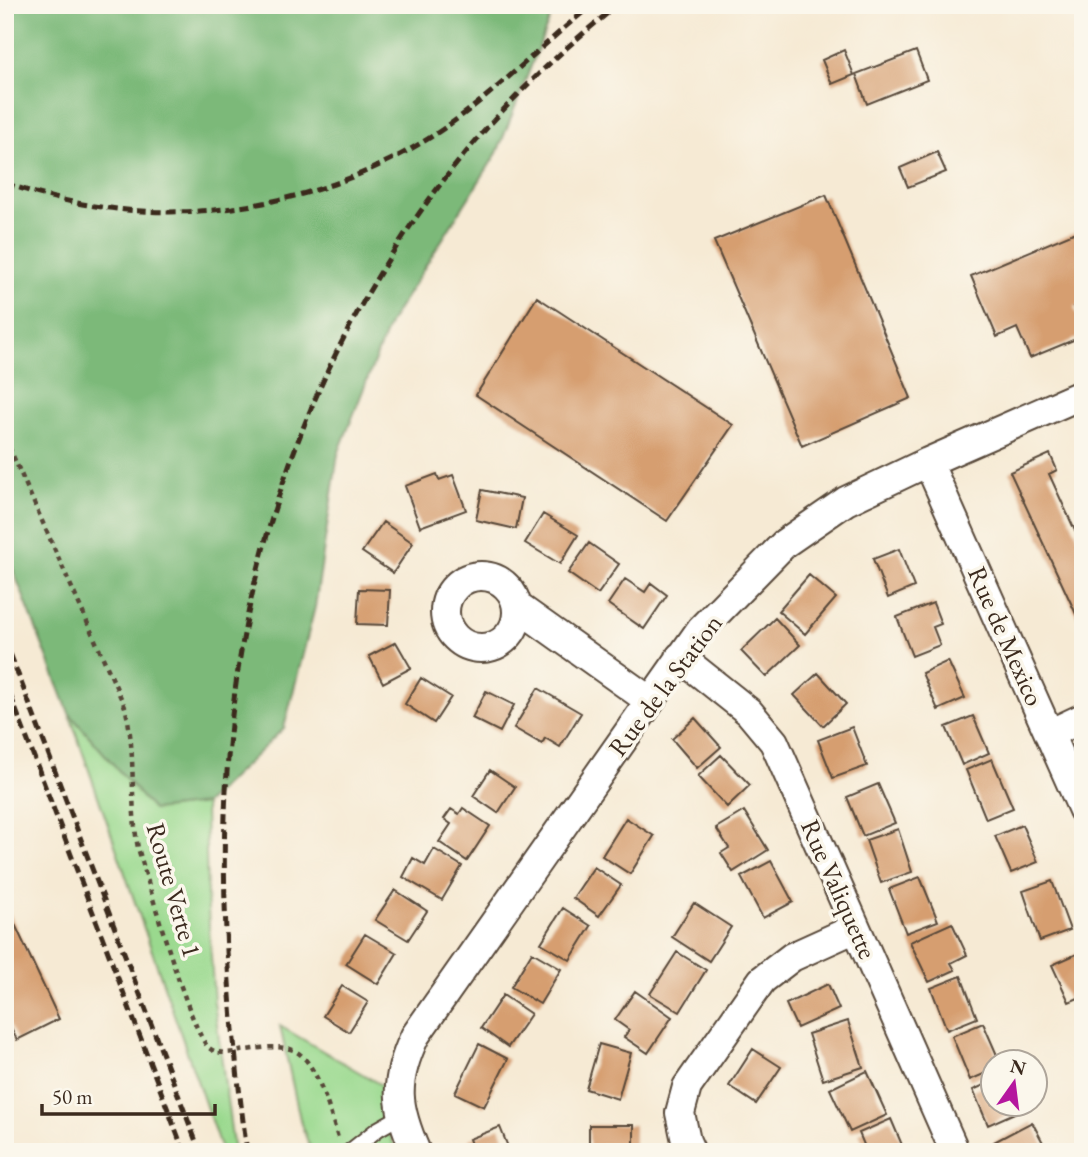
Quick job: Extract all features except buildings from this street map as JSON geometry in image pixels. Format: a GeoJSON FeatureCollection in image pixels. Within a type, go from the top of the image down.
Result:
{"type":"FeatureCollection","features":[{"type":"Feature","properties":{"kind":"street","name":"Rue de la Station"},"geometry":{"type":"LineString","coordinates":[[401,1115],[398,1094],[400,1081],[408,1050],[421,1026],[701,629],[785,543],[846,501],[1083,394]]}},
{"type":"Feature","properties":{"kind":"street","name":"Rue de Mexico"},"geometry":{"type":"LineString","coordinates":[[928,462],[1083,810]]}},
{"type":"Feature","properties":{"kind":"street"},"geometry":{"type":"LineString","coordinates":[[518,607],[649,701]]}},
{"type":"Feature","properties":{"kind":"street","name":"Rue Valiquette"},"geometry":{"type":"LineString","coordinates":[[681,657],[749,712],[774,742],[955,1152]]}},
{"type":"Feature","properties":{"kind":"street"},"geometry":{"type":"LineString","coordinates":[[1049,734],[1083,718]]}},
{"type":"Feature","properties":{"kind":"street"},"geometry":{"type":"LineString","coordinates":[[691,1152],[680,1113],[687,1087],[762,980],[793,957],[856,928]]}},
{"type":"Feature","properties":{"kind":"street"},"geometry":{"type":"LineString","coordinates":[[401,1115],[416,1152]]}},
{"type":"Feature","properties":{"kind":"lane"},"geometry":{"type":"LineString","coordinates":[[345,1150],[401,1115]]}},
{"type":"Feature","properties":{"kind":"path","name":"Route Verte 1"},"geometry":{"type":"LineString","coordinates":[[5,438],[125,707],[131,735],[134,825],[138,848],[180,981],[201,1036],[209,1048],[219,1052],[281,1048],[300,1055],[322,1093],[345,1150]]}},
{"type":"Feature","properties":{"kind":"green space"},"geometry":{"type":"Polygon","coordinates":[[[5,5],[566,5],[550,18],[497,153],[390,322],[338,454],[315,607],[284,728],[205,804],[153,810],[69,713],[5,549],[5,5]]]}},
{"type":"Feature","properties":{"kind":"green space"},"geometry":{"type":"Polygon","coordinates":[[[69,713],[153,810],[205,804],[214,1002],[234,1152],[222,1152],[69,713]]]}},
{"type":"Feature","properties":{"kind":"green space"},"geometry":{"type":"Polygon","coordinates":[[[280,1026],[383,1086],[383,1118],[397,1152],[312,1152],[301,1124],[280,1026]]]}},
{"type":"Feature","properties":{"kind":"railway"},"geometry":{"type":"LineString","coordinates":[[5,183],[59,199],[115,209],[171,212],[227,209],[282,199],[336,183],[388,161],[458,119],[592,5]]}},
{"type":"Feature","properties":{"kind":"railway"},"geometry":{"type":"LineString","coordinates":[[247,1152],[228,971],[224,881],[226,790],[237,676],[259,565],[292,457],[336,354],[390,256],[456,165],[531,81],[618,5]]}},
{"type":"Feature","properties":{"kind":"railway"},"geometry":{"type":"LineString","coordinates":[[5,640],[200,1152]]}},
{"type":"Feature","properties":{"kind":"railway"},"geometry":{"type":"LineString","coordinates":[[5,681],[184,1152]]}}]}
